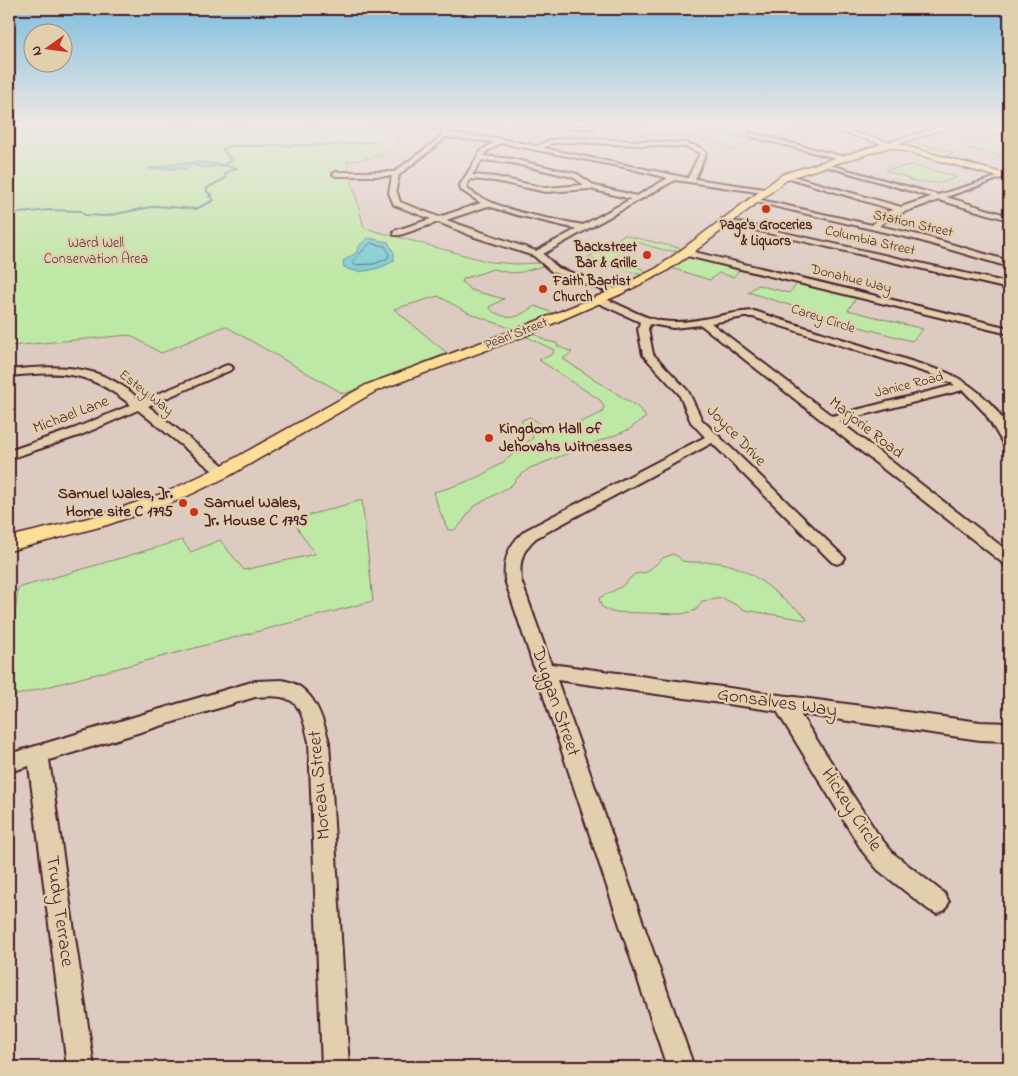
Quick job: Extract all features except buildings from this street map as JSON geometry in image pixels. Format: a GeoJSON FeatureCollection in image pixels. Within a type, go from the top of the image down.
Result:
{"type":"FeatureCollection","features":[{"type":"Feature","properties":{"kind":"main road","name":"Pearl Street"},"geometry":{"type":"LineString","coordinates":[[9,544],[72,529],[138,510],[173,496],[223,472],[371,388],[517,334],[617,292],[660,270],[686,253],[752,200],[786,176]]}},
{"type":"Feature","properties":{"kind":"street"},"geometry":{"type":"LineString","coordinates":[[395,176],[392,182],[393,196],[397,203],[436,220],[537,254],[555,270],[617,292]]}},
{"type":"Feature","properties":{"kind":"street"},"geometry":{"type":"LineString","coordinates":[[579,176],[590,187]]}},
{"type":"Feature","properties":{"kind":"street"},"geometry":{"type":"LineString","coordinates":[[667,176],[764,191]]}},
{"type":"Feature","properties":{"kind":"street"},"geometry":{"type":"LineString","coordinates":[[693,180],[695,176]]}},
{"type":"Feature","properties":{"kind":"street"},"geometry":{"type":"LineString","coordinates":[[787,176],[902,210]]}},
{"type":"Feature","properties":{"kind":"street"},"geometry":{"type":"LineString","coordinates":[[865,176],[1009,218]]}},
{"type":"Feature","properties":{"kind":"street"},"geometry":{"type":"LineString","coordinates":[[584,228],[490,203],[463,189],[468,177],[495,179],[546,190],[590,187],[637,198]]}},
{"type":"Feature","properties":{"kind":"street"},"geometry":{"type":"LineString","coordinates":[[874,227],[883,219],[902,210],[1006,177]]}},
{"type":"Feature","properties":{"kind":"street"},"geometry":{"type":"LineString","coordinates":[[537,254],[674,178]]}},
{"type":"Feature","properties":{"kind":"street","name":"Station Street"},"geometry":{"type":"LineString","coordinates":[[752,200],[959,248],[1009,264]]}},
{"type":"Feature","properties":{"kind":"street"},"geometry":{"type":"LineString","coordinates":[[397,233],[490,203]]}},
{"type":"Feature","properties":{"kind":"street","name":"Columbia Street"},"geometry":{"type":"LineString","coordinates":[[726,222],[1009,286]]}},
{"type":"Feature","properties":{"kind":"street","name":"Donahue Way"},"geometry":{"type":"LineString","coordinates":[[686,253],[1009,331]]}},
{"type":"Feature","properties":{"kind":"street","name":"Carey Circle"},"geometry":{"type":"LineString","coordinates":[[599,300],[646,320],[672,325],[743,313],[768,317],[944,375],[966,386],[980,397],[1009,442]]}},
{"type":"Feature","properties":{"kind":"street","name":"Joyce Drive"},"geometry":{"type":"LineString","coordinates":[[646,320],[643,329],[648,355],[688,398],[693,417],[712,438],[838,558]]}},
{"type":"Feature","properties":{"kind":"street","name":"Marjorie Road"},"geometry":{"type":"LineString","coordinates":[[702,321],[1009,560]]}},
{"type":"Feature","properties":{"kind":"street","name":"Michael Lane"},"geometry":{"type":"LineString","coordinates":[[9,455],[77,432],[227,368]]}},
{"type":"Feature","properties":{"kind":"street","name":"Estey Way"},"geometry":{"type":"LineString","coordinates":[[9,373],[64,370],[101,378],[115,386],[223,472]]}},
{"type":"Feature","properties":{"kind":"street","name":"Janice Road"},"geometry":{"type":"LineString","coordinates":[[830,420],[966,386]]}},
{"type":"Feature","properties":{"kind":"street","name":"Duggan Street"},"geometry":{"type":"LineString","coordinates":[[681,1067],[513,580],[512,558],[519,544],[538,530],[712,438]]}},
{"type":"Feature","properties":{"kind":"street","name":"Gonsalves Way"},"geometry":{"type":"LineString","coordinates":[[544,671],[980,731],[1009,732]]}},
{"type":"Feature","properties":{"kind":"street","name":"Moreau Street"},"geometry":{"type":"LineString","coordinates":[[38,754],[255,689],[272,687],[291,690],[304,703],[314,721],[319,742],[336,1067]]}},
{"type":"Feature","properties":{"kind":"street","name":"Hickey Circle"},"geometry":{"type":"LineString","coordinates":[[783,704],[878,853],[896,871],[937,902]]}},
{"type":"Feature","properties":{"kind":"street"},"geometry":{"type":"LineString","coordinates":[[9,763],[38,754]]}},
{"type":"Feature","properties":{"kind":"street","name":"Trudy Terrace"},"geometry":{"type":"LineString","coordinates":[[38,754],[80,1067]]}},
{"type":"Feature","properties":{"kind":"green space","name":"Ward Well Conservation Area"},"geometry":{"type":"Polygon","coordinates":[[[9,176],[351,176],[364,228],[490,262],[539,263],[542,266],[522,272],[510,273],[493,269],[463,279],[462,282],[471,290],[504,299],[489,307],[494,312],[504,316],[518,316],[535,306],[555,314],[515,330],[469,313],[438,296],[394,309],[447,353],[344,394],[225,326],[161,353],[130,335],[9,346],[9,176]]]}},
{"type":"Feature","properties":{"kind":"green space"},"geometry":{"type":"Polygon","coordinates":[[[904,176],[957,177],[941,183],[912,181],[904,176]]]}},
{"type":"Feature","properties":{"kind":"green space"},"geometry":{"type":"Polygon","coordinates":[[[624,235],[683,249],[672,251],[637,242],[611,260],[643,269],[646,272],[642,275],[587,258],[624,235]]]}},
{"type":"Feature","properties":{"kind":"green space"},"geometry":{"type":"Polygon","coordinates":[[[691,256],[740,269],[733,277],[719,273],[710,280],[671,268],[691,256]]]}},
{"type":"Feature","properties":{"kind":"green space"},"geometry":{"type":"Polygon","coordinates":[[[798,283],[857,297],[848,310],[923,329],[912,341],[856,326],[748,292],[758,285],[789,293],[798,283]]]}},
{"type":"Feature","properties":{"kind":"green space"},"geometry":{"type":"Polygon","coordinates":[[[532,332],[546,341],[557,343],[557,346],[572,352],[563,359],[639,408],[646,417],[628,430],[530,468],[518,477],[512,485],[473,507],[461,524],[454,530],[448,530],[434,492],[461,484],[485,473],[502,463],[533,438],[532,433],[522,425],[522,420],[530,417],[540,424],[555,430],[569,427],[602,413],[604,407],[600,400],[539,360],[553,354],[554,350],[525,336],[532,332]]]}},
{"type":"Feature","properties":{"kind":"green space"},"geometry":{"type":"Polygon","coordinates":[[[362,500],[373,601],[9,697],[9,671],[18,588],[182,540],[191,552],[220,540],[244,570],[315,554],[292,520],[362,500]]]}},
{"type":"Feature","properties":{"kind":"green space"},"geometry":{"type":"Polygon","coordinates":[[[673,554],[682,561],[713,562],[744,571],[771,588],[801,612],[807,620],[745,610],[723,598],[702,601],[696,610],[682,614],[611,612],[601,606],[599,598],[621,587],[635,574],[647,572],[663,558],[673,554]]]}},
{"type":"Feature","properties":{"kind":"water"},"geometry":{"type":"Polygon","coordinates":[[[368,238],[388,242],[394,253],[394,261],[382,267],[362,271],[350,270],[344,267],[343,261],[356,253],[360,245],[368,238]]]}},
{"type":"Feature","properties":{"kind":"waterway"},"geometry":{"type":"LineString","coordinates":[[9,214],[50,210],[81,211],[85,215],[106,216],[156,206],[196,209],[214,200],[209,196],[212,195],[207,192],[207,188],[226,178],[226,176]]}},
{"type":"Feature","properties":{"kind":"place","name":"Page's Groceries & Liquors"},"geometry":{"type":"Point","coordinates":[766,209]}},
{"type":"Feature","properties":{"kind":"place","name":"Backstreet Bar & Grille"},"geometry":{"type":"Point","coordinates":[647,255]}},
{"type":"Feature","properties":{"kind":"place","name":"Faith Baptist Church"},"geometry":{"type":"Point","coordinates":[543,289]}},
{"type":"Feature","properties":{"kind":"place","name":"Kingdom Hall of Jehovahs Witnesses"},"geometry":{"type":"Point","coordinates":[489,438]}},
{"type":"Feature","properties":{"kind":"place","name":"Samuel Wales, ]r. Home site C 1795"},"geometry":{"type":"Point","coordinates":[183,503]}},
{"type":"Feature","properties":{"kind":"place","name":"Samuel Wales, ]r. House C 1795"},"geometry":{"type":"Point","coordinates":[194,512]}}]}
